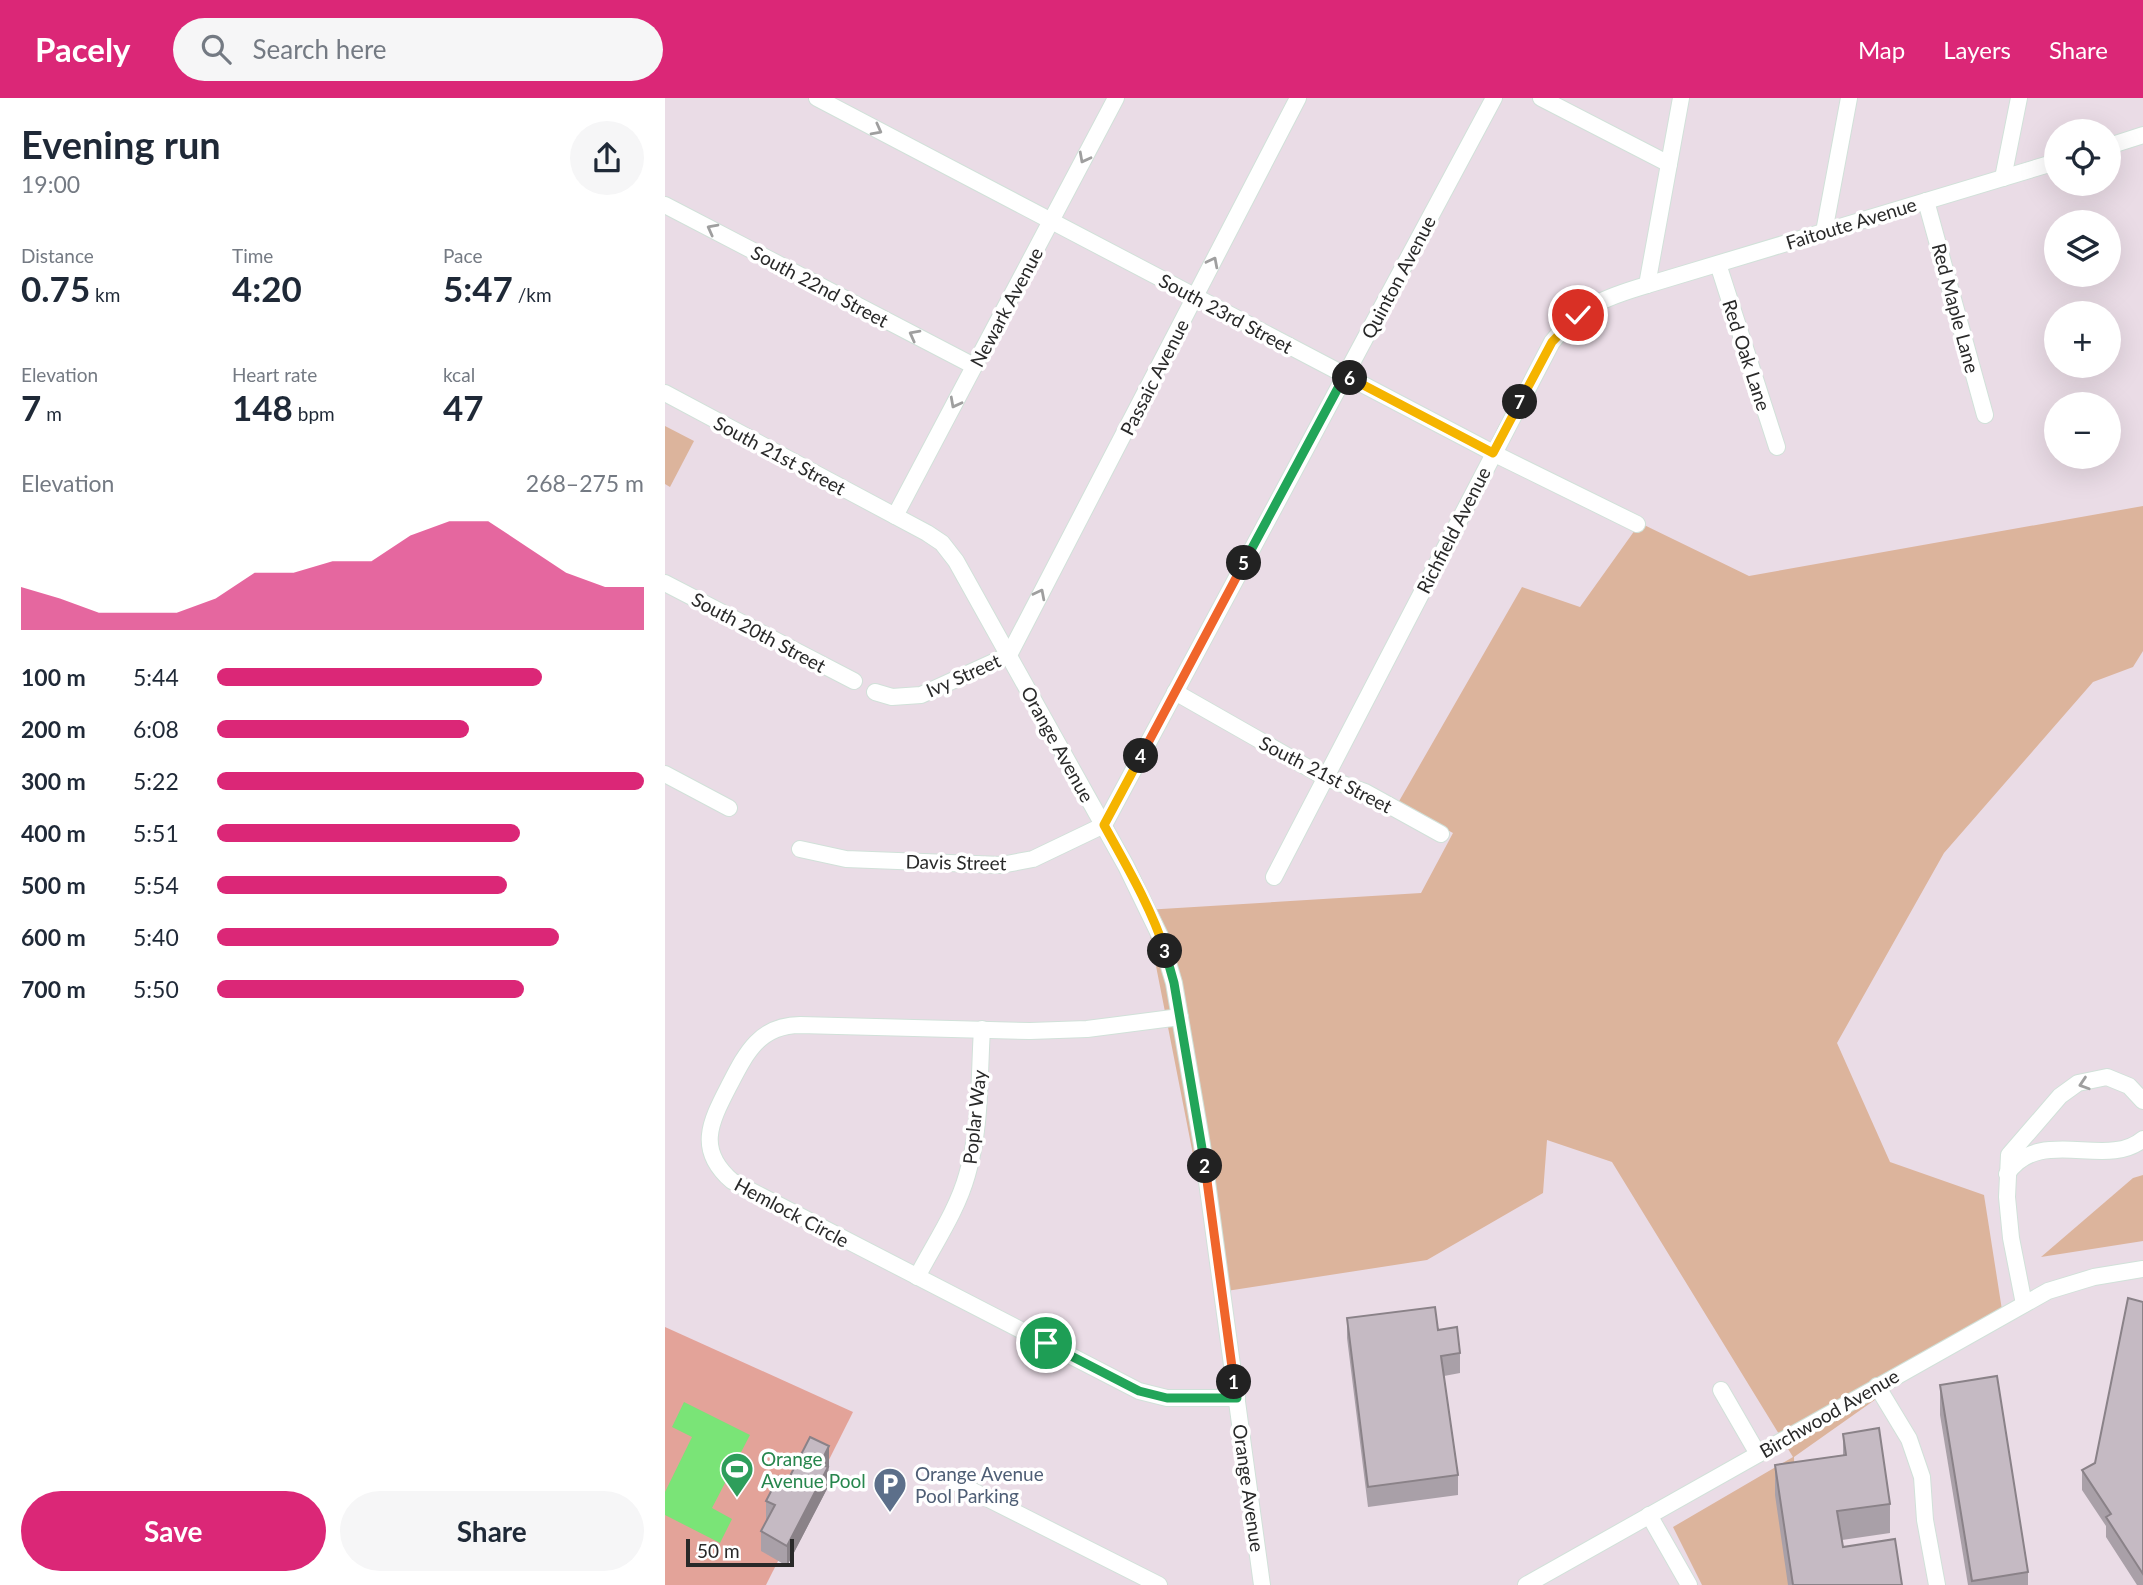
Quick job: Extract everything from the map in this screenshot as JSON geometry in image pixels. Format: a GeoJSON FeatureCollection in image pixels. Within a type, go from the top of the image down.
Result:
{"type":"FeatureCollection","features":[{"type":"Feature","properties":{"kind":"street","name":"South 23rd Street"},"geometry":{"type":"LineString","coordinates":[[817,98],[1493,453],[1637,524]]}},
{"type":"Feature","properties":{"kind":"street","name":"Newark Avenue"},"geometry":{"type":"LineString","coordinates":[[895,516],[1116,98]]}},
{"type":"Feature","properties":{"kind":"street","name":"Passaic Avenue"},"geometry":{"type":"LineString","coordinates":[[1009,655],[1298,98]]}},
{"type":"Feature","properties":{"kind":"street","name":"Quinton Avenue"},"geometry":{"type":"LineString","coordinates":[[1104,825],[1494,98]]}},
{"type":"Feature","properties":{"kind":"street"},"geometry":{"type":"LineString","coordinates":[[1541,98],[1669,164]]}},
{"type":"Feature","properties":{"kind":"street"},"geometry":{"type":"LineString","coordinates":[[1647,285],[1681,98]]}},
{"type":"Feature","properties":{"kind":"street"},"geometry":{"type":"LineString","coordinates":[[1824,232],[1849,98]]}},
{"type":"Feature","properties":{"kind":"street"},"geometry":{"type":"LineString","coordinates":[[2003,178],[2019,98]]}},
{"type":"Feature","properties":{"kind":"street"},"geometry":{"type":"LineString","coordinates":[[2121,142],[2143,135]]}},
{"type":"Feature","properties":{"kind":"street","name":"Faitoute Avenue"},"geometry":{"type":"LineString","coordinates":[[1647,285],[2044,166]]}},
{"type":"Feature","properties":{"kind":"street","name":"Red Maple Lane"},"geometry":{"type":"LineString","coordinates":[[1926,201],[1985,415]]}},
{"type":"Feature","properties":{"kind":"street","name":"South 22nd Street"},"geometry":{"type":"LineString","coordinates":[[665,205],[974,366]]}},
{"type":"Feature","properties":{"kind":"street","name":"Red Oak Lane"},"geometry":{"type":"LineString","coordinates":[[1718,264],[1777,447]]}},
{"type":"Feature","properties":{"kind":"street","name":"Richfield Avenue"},"geometry":{"type":"LineString","coordinates":[[1274,877],[1546,353],[1560,332],[1578,315],[1599,301],[1647,285]]}},
{"type":"Feature","properties":{"kind":"street","name":"South 21st Street"},"geometry":{"type":"LineString","coordinates":[[665,393],[895,516]]}},
{"type":"Feature","properties":{"kind":"street","name":"Orange Avenue"},"geometry":{"type":"LineString","coordinates":[[895,516],[942,543],[956,561],[1104,825],[1160,936],[1174,983],[1202,1145],[1262,1585]]}},
{"type":"Feature","properties":{"kind":"street","name":"South 20th Street"},"geometry":{"type":"LineString","coordinates":[[665,583],[854,681]]}},
{"type":"Feature","properties":{"kind":"street","name":"Ivy Street"},"geometry":{"type":"LineString","coordinates":[[875,692],[892,696],[921,695],[1009,655]]}},
{"type":"Feature","properties":{"kind":"street","name":"South 21st Street"},"geometry":{"type":"LineString","coordinates":[[1175,692],[1326,778],[1365,793],[1441,834]]}},
{"type":"Feature","properties":{"kind":"street"},"geometry":{"type":"LineString","coordinates":[[665,774],[729,808]]}},
{"type":"Feature","properties":{"kind":"street","name":"Davis Street"},"geometry":{"type":"LineString","coordinates":[[800,849],[846,859],[1001,865],[1033,859],[1104,825]]}},
{"type":"Feature","properties":{"kind":"street","name":"Hemlock Circle"},"geometry":{"type":"LineString","coordinates":[[1180,1017],[1087,1029],[800,1025],[781,1027],[769,1031],[751,1046],[711,1122],[709,1133],[712,1155],[732,1181],[1139,1391],[1167,1398],[1237,1398]]}},
{"type":"Feature","properties":{"kind":"street","name":"Poplar Way"},"geometry":{"type":"LineString","coordinates":[[917,1277],[952,1212],[967,1177],[975,1145],[982,1029]]}},
{"type":"Feature","properties":{"kind":"street"},"geometry":{"type":"LineString","coordinates":[[2024,1304],[2011,1238],[2007,1174],[2009,1155],[2060,1096],[2078,1083],[2107,1077],[2129,1086],[2143,1101]]}},
{"type":"Feature","properties":{"kind":"street"},"geometry":{"type":"LineString","coordinates":[[2007,1174],[2014,1164],[2032,1154],[2062,1148],[2119,1150],[2136,1145],[2143,1139]]}},
{"type":"Feature","properties":{"kind":"street","name":"Birchwood Avenue"},"geometry":{"type":"LineString","coordinates":[[1526,1585],[2047,1291],[2094,1277],[2143,1269]]}},
{"type":"Feature","properties":{"kind":"street"},"geometry":{"type":"LineString","coordinates":[[1877,1386],[1909,1439],[1922,1477],[1925,1520],[1937,1585]]}},
{"type":"Feature","properties":{"kind":"street"},"geometry":{"type":"LineString","coordinates":[[1721,1390],[1758,1454]]}},
{"type":"Feature","properties":{"kind":"street"},"geometry":{"type":"LineString","coordinates":[[957,1483],[1159,1585]]}},
{"type":"Feature","properties":{"kind":"street"},"geometry":{"type":"LineString","coordinates":[[1649,1516],[1689,1585]]}},
{"type":"Feature","properties":{"kind":"shaded area"},"geometry":{"type":"Polygon","coordinates":[[[665,426],[694,441],[670,487],[665,484],[665,426]]]}},
{"type":"Feature","properties":{"kind":"shaded area"},"geometry":{"type":"Polygon","coordinates":[[[2143,506],[2143,651],[2133,667],[2093,682],[1944,853],[1837,1043],[1890,1162],[1984,1195],[2002,1310],[1794,1457],[1797,1585],[1702,1585],[1673,1527],[1793,1457],[1612,1162],[1547,1140],[1543,1193],[1427,1260],[1220,1292],[1145,910],[1421,893],[1453,833],[1398,803],[1522,587],[1580,607],[1640,523],[1749,576],[2143,506]]]}},
{"type":"Feature","properties":{"kind":"shaded area"},"geometry":{"type":"Polygon","coordinates":[[[2143,1175],[2143,1241],[2041,1257],[2133,1178],[2143,1175]]]}},
{"type":"Feature","properties":{"kind":"shaded area","name":"Orange Avenue Pool"},"geometry":{"type":"Polygon","coordinates":[[[665,1327],[853,1412],[766,1585],[665,1585],[665,1327]]]}},
{"type":"Feature","properties":{"kind":"shaded area"},"geometry":{"type":"Polygon","coordinates":[[[684,1402],[750,1435],[712,1508],[732,1519],[720,1543],[665,1515],[665,1492],[692,1437],[672,1427],[684,1402]]]}},
{"type":"Feature","properties":{"kind":"building"},"geometry":{"type":"Polygon","coordinates":[[[2128,1298],[2143,1302],[2143,1574],[2106,1517],[2111,1514],[2082,1470],[2095,1463],[2128,1298]]]}},
{"type":"Feature","properties":{"kind":"building"},"geometry":{"type":"Polygon","coordinates":[[[1435,1307],[1438,1330],[1457,1327],[1460,1353],[1441,1356],[1458,1475],[1368,1487],[1347,1318],[1435,1307]]]}},
{"type":"Feature","properties":{"kind":"building"},"geometry":{"type":"Polygon","coordinates":[[[1997,1376],[2028,1572],[1972,1581],[1940,1385],[1997,1376]]]}},
{"type":"Feature","properties":{"kind":"building"},"geometry":{"type":"Polygon","coordinates":[[[1879,1428],[1890,1504],[1837,1511],[1843,1547],[1895,1539],[1902,1585],[1793,1585],[1775,1465],[1846,1455],[1843,1434],[1879,1428]]]}},
{"type":"Feature","properties":{"kind":"building"},"geometry":{"type":"Polygon","coordinates":[[[810,1437],[829,1446],[820,1464],[828,1467],[787,1546],[761,1531],[775,1505],[766,1501],[779,1476],[788,1480],[810,1437]]]}},
{"type":"Feature","properties":{"kind":"place","name":"Orange Avenue Pool"},"geometry":{"type":"Point","coordinates":[737,1499]}},
{"type":"Feature","properties":{"kind":"place","name":"Orange Avenue Pool Parking"},"geometry":{"type":"Point","coordinates":[890,1514]}},
{"type":"Feature","properties":{"kind":"route"},"geometry":{"type":"LineString","coordinates":[[1046,1343],[1139,1391],[1167,1398],[1237,1398],[1202,1145],[1174,983],[1160,936],[1104,825],[1345,375],[1493,453],[1552,342],[1578,315]]}}]}
